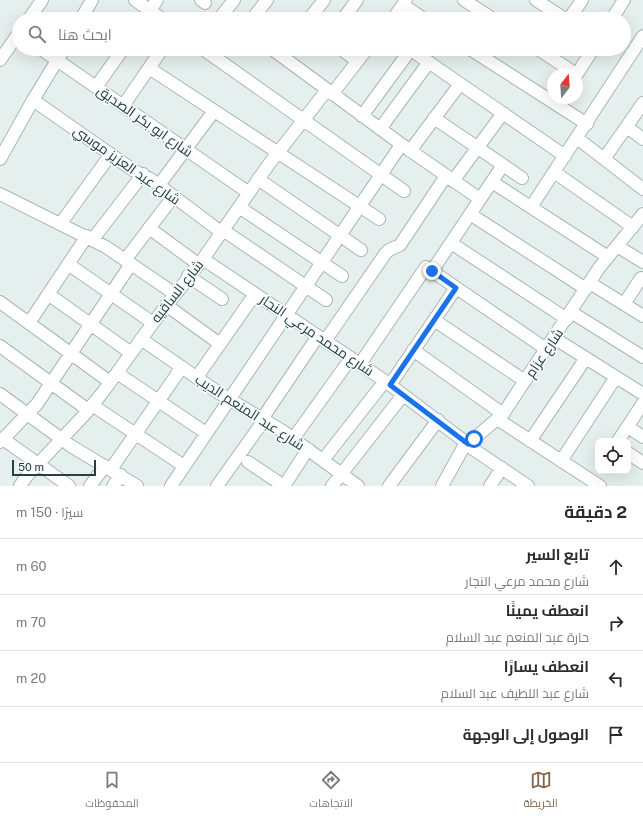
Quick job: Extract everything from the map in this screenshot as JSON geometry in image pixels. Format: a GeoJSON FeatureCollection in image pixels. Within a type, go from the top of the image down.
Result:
{"type":"FeatureCollection","features":[{"type":"Feature","properties":{"kind":"street"},"geometry":{"type":"LineString","coordinates":[[34,12],[42,0]]}},
{"type":"Feature","properties":{"kind":"street"},"geometry":{"type":"LineString","coordinates":[[85,12],[92,0]]}},
{"type":"Feature","properties":{"kind":"street"},"geometry":{"type":"LineString","coordinates":[[135,0],[145,12]]}},
{"type":"Feature","properties":{"kind":"street"},"geometry":{"type":"LineString","coordinates":[[149,12],[157,0]]}},
{"type":"Feature","properties":{"kind":"street"},"geometry":{"type":"LineString","coordinates":[[225,12],[234,0]]}},
{"type":"Feature","properties":{"kind":"street"},"geometry":{"type":"LineString","coordinates":[[257,12],[266,0]]}},
{"type":"Feature","properties":{"kind":"street"},"geometry":{"type":"LineString","coordinates":[[315,12],[324,0]]}},
{"type":"Feature","properties":{"kind":"street"},"geometry":{"type":"LineString","coordinates":[[348,12],[357,0]]}},
{"type":"Feature","properties":{"kind":"street"},"geometry":{"type":"LineString","coordinates":[[464,0],[482,12]]}},
{"type":"Feature","properties":{"kind":"street"},"geometry":{"type":"LineString","coordinates":[[536,0],[554,12]]}},
{"type":"Feature","properties":{"kind":"street"},"geometry":{"type":"LineString","coordinates":[[574,12],[582,0]]}},
{"type":"Feature","properties":{"kind":"street"},"geometry":{"type":"LineString","coordinates":[[616,12],[624,0]]}},
{"type":"Feature","properties":{"kind":"street"},"geometry":{"type":"LineString","coordinates":[[398,12],[404,3],[415,12]]}},
{"type":"Feature","properties":{"kind":"street"},"geometry":{"type":"LineString","coordinates":[[631,55],[643,36]]}},
{"type":"Feature","properties":{"kind":"street"},"geometry":{"type":"LineString","coordinates":[[0,60],[12,43]]}},
{"type":"Feature","properties":{"kind":"street","name":"شارع ابو بكر الصديق"},"geometry":{"type":"LineString","coordinates":[[52,56],[249,193]]}},
{"type":"Feature","properties":{"kind":"street"},"geometry":{"type":"LineString","coordinates":[[0,159],[33,100],[60,56]]}},
{"type":"Feature","properties":{"kind":"street"},"geometry":{"type":"LineString","coordinates":[[96,87],[118,56]]}},
{"type":"Feature","properties":{"kind":"street"},"geometry":{"type":"LineString","coordinates":[[124,106],[158,56]]}},
{"type":"Feature","properties":{"kind":"street"},"geometry":{"type":"LineString","coordinates":[[213,56],[404,191]]}},
{"type":"Feature","properties":{"kind":"street"},"geometry":{"type":"LineString","coordinates":[[281,56],[406,148],[480,199]]}},
{"type":"Feature","properties":{"kind":"street"},"geometry":{"type":"LineString","coordinates":[[350,56],[357,61]]}},
{"type":"Feature","properties":{"kind":"street","name":"شارع الساقيه"},"geometry":{"type":"LineString","coordinates":[[20,486],[38,464],[90,408],[200,261],[277,154],[304,119],[361,56]]}},
{"type":"Feature","properties":{"kind":"street"},"geometry":{"type":"LineString","coordinates":[[362,116],[407,56]]}},
{"type":"Feature","properties":{"kind":"street"},"geometry":{"type":"LineString","coordinates":[[420,56],[565,156]]}},
{"type":"Feature","properties":{"kind":"street"},"geometry":{"type":"LineString","coordinates":[[482,56],[547,94]]}},
{"type":"Feature","properties":{"kind":"street"},"geometry":{"type":"LineString","coordinates":[[549,56],[567,68]]}},
{"type":"Feature","properties":{"kind":"street"},"geometry":{"type":"LineString","coordinates":[[580,68],[588,56]]}},
{"type":"Feature","properties":{"kind":"street"},"geometry":{"type":"LineString","coordinates":[[531,207],[630,56]]}},
{"type":"Feature","properties":{"kind":"street"},"geometry":{"type":"LineString","coordinates":[[380,129],[429,62]]}},
{"type":"Feature","properties":{"kind":"street"},"geometry":{"type":"LineString","coordinates":[[150,68],[277,154],[380,220]]}},
{"type":"Feature","properties":{"kind":"street"},"geometry":{"type":"LineString","coordinates":[[171,486],[381,174],[434,118],[460,84]]}},
{"type":"Feature","properties":{"kind":"street","name":"شارع عبد العزيز موسي"},"geometry":{"type":"LineString","coordinates":[[33,100],[133,170],[143,174],[222,231],[326,300]]}},
{"type":"Feature","properties":{"kind":"street"},"geometry":{"type":"LineString","coordinates":[[604,159],[643,103]]}},
{"type":"Feature","properties":{"kind":"street"},"geometry":{"type":"LineString","coordinates":[[562,104],[587,124]]}},
{"type":"Feature","properties":{"kind":"street"},"geometry":{"type":"LineString","coordinates":[[159,186],[214,111]]}},
{"type":"Feature","properties":{"kind":"street"},"geometry":{"type":"LineString","coordinates":[[217,486],[263,419],[385,254],[389,250],[400,245],[450,179],[478,148],[503,113]]}},
{"type":"Feature","properties":{"kind":"street"},"geometry":{"type":"LineString","coordinates":[[434,118],[522,178]]}},
{"type":"Feature","properties":{"kind":"street"},"geometry":{"type":"LineString","coordinates":[[626,127],[643,139]]}},
{"type":"Feature","properties":{"kind":"street"},"geometry":{"type":"LineString","coordinates":[[577,138],[643,189]]}},
{"type":"Feature","properties":{"kind":"street"},"geometry":{"type":"LineString","coordinates":[[61,223],[111,154]]}},
{"type":"Feature","properties":{"kind":"street"},"geometry":{"type":"LineString","coordinates":[[293,439],[451,243],[503,165]]}},
{"type":"Feature","properties":{"kind":"street"},"geometry":{"type":"LineString","coordinates":[[554,172],[633,226]]}},
{"type":"Feature","properties":{"kind":"street"},"geometry":{"type":"LineString","coordinates":[[29,323],[68,264],[143,174]]}},
{"type":"Feature","properties":{"kind":"street"},"geometry":{"type":"LineString","coordinates":[[258,179],[361,250]]}},
{"type":"Feature","properties":{"kind":"street"},"geometry":{"type":"LineString","coordinates":[[492,182],[608,257]]}},
{"type":"Feature","properties":{"kind":"street"},"geometry":{"type":"LineString","coordinates":[[0,194],[90,238],[174,294]]}},
{"type":"Feature","properties":{"kind":"street"},"geometry":{"type":"LineString","coordinates":[[67,486],[2,438],[28,414],[52,384],[112,295],[128,262],[149,228],[173,197]]}},
{"type":"Feature","properties":{"kind":"street"},"geometry":{"type":"LineString","coordinates":[[239,207],[342,276]]}},
{"type":"Feature","properties":{"kind":"street"},"geometry":{"type":"LineString","coordinates":[[470,214],[588,286],[624,304],[643,316]]}},
{"type":"Feature","properties":{"kind":"street","name":"شارع عزام"},"geometry":{"type":"LineString","coordinates":[[442,486],[460,452],[467,444],[500,417],[608,257],[642,216]]}},
{"type":"Feature","properties":{"kind":"street","name":"شارع محمد مرعي النجار"},"geometry":{"type":"LineString","coordinates":[[149,228],[322,338],[388,383],[438,420],[467,444],[528,486]]}},
{"type":"Feature","properties":{"kind":"street"},"geometry":{"type":"LineString","coordinates":[[451,243],[569,315],[643,357]]}},
{"type":"Feature","properties":{"kind":"street"},"geometry":{"type":"LineString","coordinates":[[617,246],[643,262]]}},
{"type":"Feature","properties":{"kind":"street"},"geometry":{"type":"LineString","coordinates":[[68,264],[153,323]]}},
{"type":"Feature","properties":{"kind":"street"},"geometry":{"type":"LineString","coordinates":[[429,269],[546,349]]}},
{"type":"Feature","properties":{"kind":"street"},"geometry":{"type":"LineString","coordinates":[[188,276],[222,299]]}},
{"type":"Feature","properties":{"kind":"street"},"geometry":{"type":"LineString","coordinates":[[624,304],[641,278]]}},
{"type":"Feature","properties":{"kind":"street"},"geometry":{"type":"LineString","coordinates":[[323,460],[388,383],[456,288]]}},
{"type":"Feature","properties":{"kind":"street"},"geometry":{"type":"LineString","coordinates":[[48,294],[131,353]]}},
{"type":"Feature","properties":{"kind":"street"},"geometry":{"type":"LineString","coordinates":[[197,377],[255,294]]}},
{"type":"Feature","properties":{"kind":"street"},"geometry":{"type":"LineString","coordinates":[[0,302],[71,354],[158,401],[206,433]]}},
{"type":"Feature","properties":{"kind":"street"},"geometry":{"type":"LineString","coordinates":[[166,305],[220,344]]}},
{"type":"Feature","properties":{"kind":"street"},"geometry":{"type":"LineString","coordinates":[[434,320],[525,381]]}},
{"type":"Feature","properties":{"kind":"street","name":"شارع عبد المنعم الديب"},"geometry":{"type":"LineString","coordinates":[[141,338],[230,399],[308,449],[358,486]]}},
{"type":"Feature","properties":{"kind":"street"},"geometry":{"type":"LineString","coordinates":[[554,338],[643,394]]}},
{"type":"Feature","properties":{"kind":"street"},"geometry":{"type":"LineString","coordinates":[[0,346],[52,384],[135,434],[184,466]]}},
{"type":"Feature","properties":{"kind":"street"},"geometry":{"type":"LineString","coordinates":[[413,350],[530,441],[561,461],[597,479]]}},
{"type":"Feature","properties":{"kind":"street"},"geometry":{"type":"LineString","coordinates":[[530,441],[586,358]]}},
{"type":"Feature","properties":{"kind":"street"},"geometry":{"type":"LineString","coordinates":[[90,486],[112,470],[135,434],[182,367]]}},
{"type":"Feature","properties":{"kind":"street"},"geometry":{"type":"LineString","coordinates":[[561,461],[616,377]]}},
{"type":"Feature","properties":{"kind":"street"},"geometry":{"type":"LineString","coordinates":[[0,394],[61,439],[137,486]]}},
{"type":"Feature","properties":{"kind":"street"},"geometry":{"type":"LineString","coordinates":[[332,486],[403,395]]}},
{"type":"Feature","properties":{"kind":"street"},"geometry":{"type":"LineString","coordinates":[[620,438],[643,403]]}},
{"type":"Feature","properties":{"kind":"street"},"geometry":{"type":"LineString","coordinates":[[389,486],[438,420]]}},
{"type":"Feature","properties":{"kind":"street"},"geometry":{"type":"LineString","coordinates":[[628,427],[643,437]]}},
{"type":"Feature","properties":{"kind":"street"},"geometry":{"type":"LineString","coordinates":[[248,462],[284,486],[308,449]]}},
{"type":"Feature","properties":{"kind":"street"},"geometry":{"type":"LineString","coordinates":[[631,455],[643,463]]}},
{"type":"Feature","properties":{"kind":"street"},"geometry":{"type":"LineString","coordinates":[[490,486],[502,468]]}},
{"type":"Feature","properties":{"kind":"street"},"geometry":{"type":"LineString","coordinates":[[112,470],[113,486]]}},
{"type":"Feature","properties":{"kind":"route"},"geometry":{"type":"LineString","coordinates":[[432,271],[456,288],[390,385],[468,444],[474,439]]}}]}
